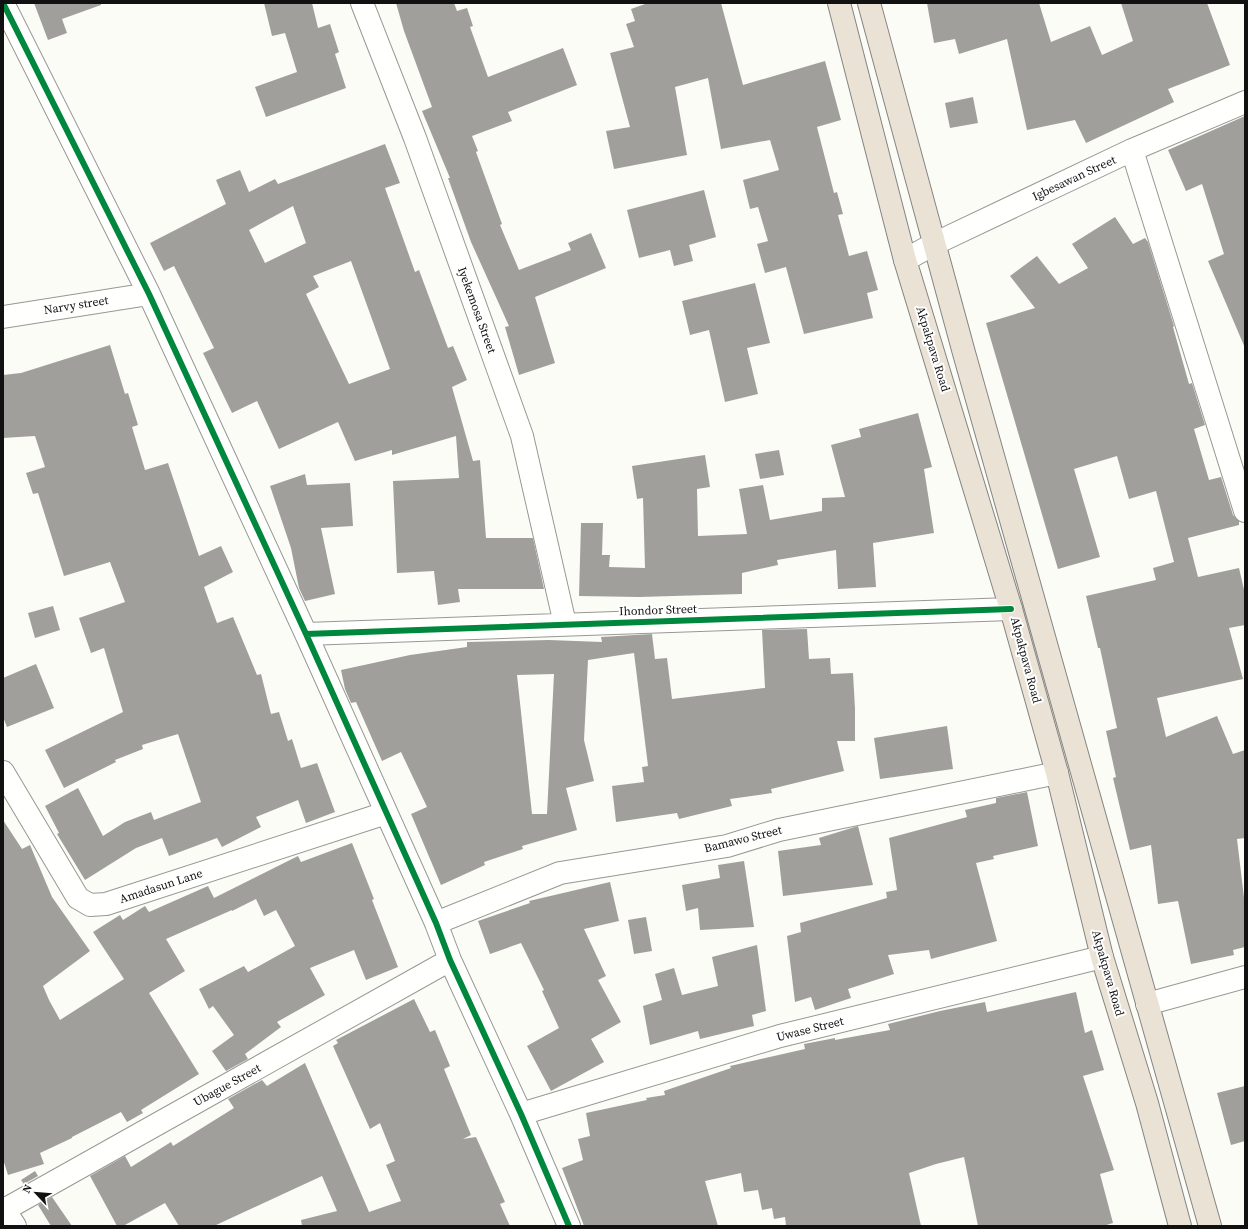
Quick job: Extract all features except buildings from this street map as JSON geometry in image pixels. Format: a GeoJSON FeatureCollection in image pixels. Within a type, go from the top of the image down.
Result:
{"type":"FeatureCollection","features":[{"type":"Feature","properties":{"kind":"highway","name":"Akpakpava Road"},"geometry":{"type":"LineString","coordinates":[[839,3],[905,260],[1011,608],[1057,773],[1102,957],[1147,1103],[1180,1226]]}},
{"type":"Feature","properties":{"kind":"highway","name":"Akpakpava Road"},"geometry":{"type":"LineString","coordinates":[[869,3],[964,353],[1210,1226]]}},
{"type":"Feature","properties":{"kind":"street"},"geometry":{"type":"LineString","coordinates":[[3,3],[149,294],[306,634],[436,923],[450,960],[521,1114],[569,1226]]}},
{"type":"Feature","properties":{"kind":"street","name":"Iyekemosa Street"},"geometry":{"type":"LineString","coordinates":[[362,3],[415,138],[522,436],[565,624]]}},
{"type":"Feature","properties":{"kind":"street","name":"Igbesawan Street"},"geometry":{"type":"LineString","coordinates":[[905,260],[934,244],[1132,150],[1245,102]]}},
{"type":"Feature","properties":{"kind":"street"},"geometry":{"type":"LineString","coordinates":[[1132,150],[1245,511]]}},
{"type":"Feature","properties":{"kind":"street","name":"Narvy street"},"geometry":{"type":"LineString","coordinates":[[3,317],[149,294]]}},
{"type":"Feature","properties":{"kind":"street","name":"Ihondor Street"},"geometry":{"type":"LineString","coordinates":[[306,634],[1011,608]]}},
{"type":"Feature","properties":{"kind":"street","name":"Amadasun Lane"},"geometry":{"type":"LineString","coordinates":[[3,772],[78,898],[90,906],[106,904],[386,813]]}},
{"type":"Feature","properties":{"kind":"street","name":"Bamawo Street"},"geometry":{"type":"LineString","coordinates":[[436,923],[560,873],[727,846],[779,830],[1057,773]]}},
{"type":"Feature","properties":{"kind":"street","name":"Uwase Street"},"geometry":{"type":"LineString","coordinates":[[521,1114],[780,1036],[1102,957]]}},
{"type":"Feature","properties":{"kind":"street","name":"Ubague Street"},"geometry":{"type":"LineString","coordinates":[[8,1214],[450,960]]}},
{"type":"Feature","properties":{"kind":"street"},"geometry":{"type":"LineString","coordinates":[[1147,1004],[1245,977]]}},
{"type":"Feature","properties":{"kind":"cycle path"},"geometry":{"type":"LineString","coordinates":[[3,3],[149,294],[306,634],[436,923],[450,960],[521,1114],[569,1226]]}},
{"type":"Feature","properties":{"kind":"cycle path"},"geometry":{"type":"LineString","coordinates":[[306,634],[1011,609]]}}]}
